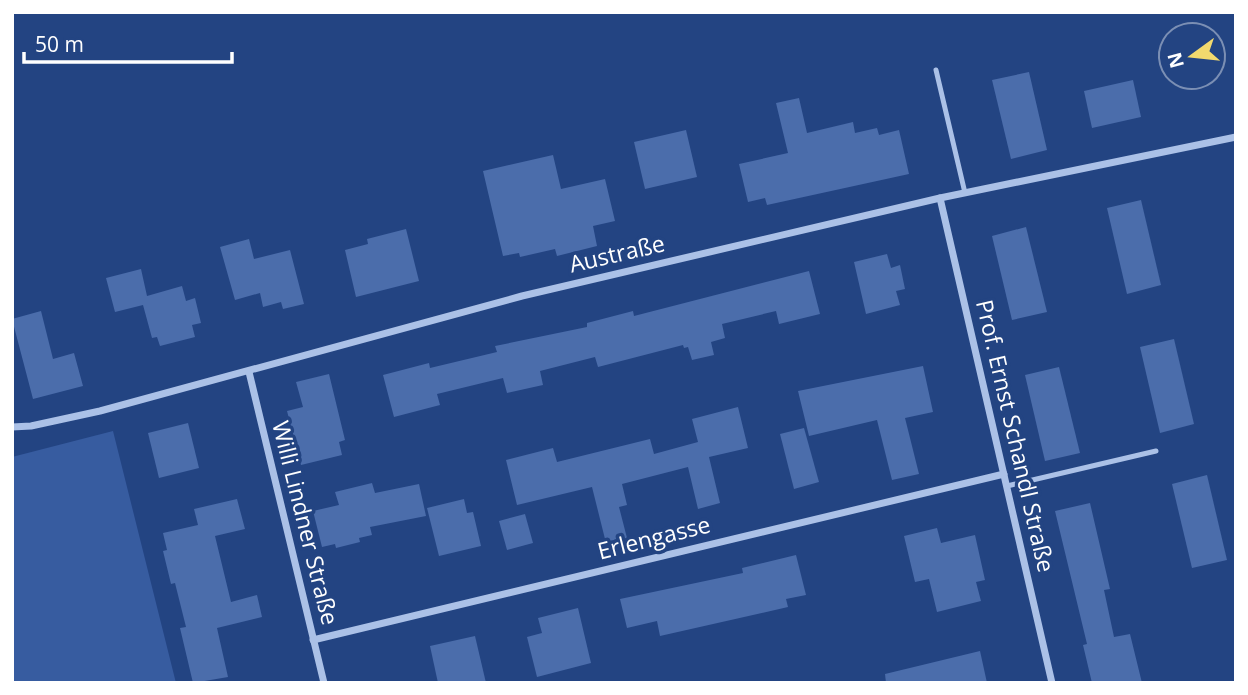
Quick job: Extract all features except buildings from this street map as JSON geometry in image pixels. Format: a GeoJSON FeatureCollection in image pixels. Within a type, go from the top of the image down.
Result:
{"type":"FeatureCollection","features":[{"type":"Feature","properties":{"kind":"street","name":"Austraße"},"geometry":{"type":"LineString","coordinates":[[12,427],[31,426],[100,411],[522,296],[940,198],[1235,139]]}},
{"type":"Feature","properties":{"kind":"street","name":"Prof. Ernst Schandl Straße"},"geometry":{"type":"LineString","coordinates":[[940,198],[1052,683]]}},
{"type":"Feature","properties":{"kind":"street","name":"Willi Lindner Straße"},"geometry":{"type":"LineString","coordinates":[[249,372],[324,683]]}},
{"type":"Feature","properties":{"kind":"street","name":"Erlengasse"},"geometry":{"type":"LineString","coordinates":[[313,640],[1004,474]]}},
{"type":"Feature","properties":{"kind":"lane"},"geometry":{"type":"LineString","coordinates":[[936,70],[965,193]]}},
{"type":"Feature","properties":{"kind":"lane"},"geometry":{"type":"LineString","coordinates":[[1007,486],[1156,451]]}},
{"type":"Feature","properties":{"kind":"shaded area"},"geometry":{"type":"Polygon","coordinates":[[[113,431],[176,683],[12,683],[12,457],[113,431]]]}}]}
